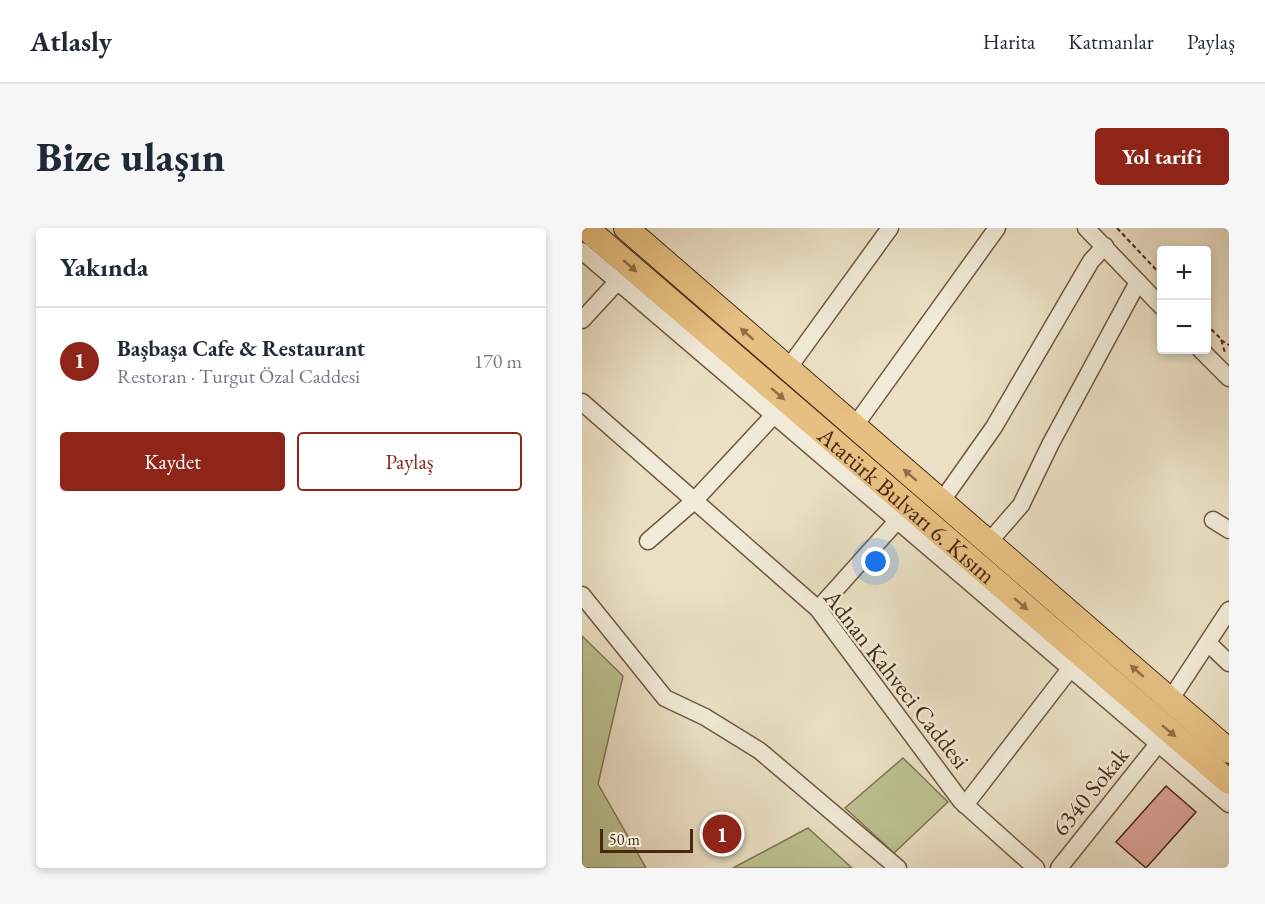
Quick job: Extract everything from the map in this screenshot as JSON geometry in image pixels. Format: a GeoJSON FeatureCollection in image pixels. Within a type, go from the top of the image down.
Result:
{"type":"FeatureCollection","features":[{"type":"Feature","properties":{"kind":"highway","name":"Atatürk Bulvarı 6. Kısım"},"geometry":{"type":"LineString","coordinates":[[586,228],[1229,782]]}},
{"type":"Feature","properties":{"kind":"highway","name":"Atatürk Bulvarı 6. Kısım"},"geometry":{"type":"LineString","coordinates":[[627,228],[787,370],[1229,751]]}},
{"type":"Feature","properties":{"kind":"street"},"geometry":{"type":"LineString","coordinates":[[787,370],[890,228]]}},
{"type":"Feature","properties":{"kind":"street"},"geometry":{"type":"LineString","coordinates":[[1086,228],[1157,303]]}},
{"type":"Feature","properties":{"kind":"street"},"geometry":{"type":"LineString","coordinates":[[854,427],[988,231]]}},
{"type":"Feature","properties":{"kind":"street"},"geometry":{"type":"LineString","coordinates":[[941,502],[994,427],[1091,261],[1105,246]]}},
{"type":"Feature","properties":{"kind":"street"},"geometry":{"type":"LineString","coordinates":[[582,251],[1229,804]]}},
{"type":"Feature","properties":{"kind":"street"},"geometry":{"type":"LineString","coordinates":[[582,320],[617,282]]}},
{"type":"Feature","properties":{"kind":"street"},"geometry":{"type":"LineString","coordinates":[[988,543],[1022,505],[1052,443],[1138,282]]}},
{"type":"Feature","properties":{"kind":"street"},"geometry":{"type":"LineString","coordinates":[[1205,354],[1229,378]]}},
{"type":"Feature","properties":{"kind":"street","name":"Adnan Kahveci Caddesi"},"geometry":{"type":"LineString","coordinates":[[582,402],[818,609],[965,805],[1036,868]]}},
{"type":"Feature","properties":{"kind":"street"},"geometry":{"type":"LineString","coordinates":[[648,541],[694,501],[774,415]]}},
{"type":"Feature","properties":{"kind":"street"},"geometry":{"type":"LineString","coordinates":[[1213,520],[1229,530]]}},
{"type":"Feature","properties":{"kind":"street"},"geometry":{"type":"LineString","coordinates":[[818,609],[897,521]]}},
{"type":"Feature","properties":{"kind":"street"},"geometry":{"type":"LineString","coordinates":[[582,595],[665,698],[705,717],[760,751],[898,868]]}},
{"type":"Feature","properties":{"kind":"street"},"geometry":{"type":"LineString","coordinates":[[1170,700],[1229,610]]}},
{"type":"Feature","properties":{"kind":"street"},"geometry":{"type":"LineString","coordinates":[[1208,643],[1229,663]]}},
{"type":"Feature","properties":{"kind":"street"},"geometry":{"type":"LineString","coordinates":[[965,805],[1070,669]]}},
{"type":"Feature","properties":{"kind":"street","name":"6340 Sokak"},"geometry":{"type":"LineString","coordinates":[[1059,868],[1158,744]]}},
{"type":"Feature","properties":{"kind":"path"},"geometry":{"type":"LineString","coordinates":[[1117,228],[1157,272]]}},
{"type":"Feature","properties":{"kind":"path"},"geometry":{"type":"LineString","coordinates":[[1211,329],[1229,345]]}},
{"type":"Feature","properties":{"kind":"path"},"geometry":{"type":"LineString","coordinates":[[1221,339],[1226,358]]}},
{"type":"Feature","properties":{"kind":"green space"},"geometry":{"type":"Polygon","coordinates":[[[582,636],[623,676],[598,784],[646,868],[582,868],[582,636]]]}},
{"type":"Feature","properties":{"kind":"green space"},"geometry":{"type":"Polygon","coordinates":[[[903,758],[948,802],[894,853],[845,808],[903,758]]]}},
{"type":"Feature","properties":{"kind":"green space"},"geometry":{"type":"Polygon","coordinates":[[[808,828],[852,868],[733,868],[808,828]]]}},
{"type":"Feature","properties":{"kind":"building"},"geometry":{"type":"Polygon","coordinates":[[[1166,786],[1196,812],[1146,868],[1116,842],[1166,786]]]}},
{"type":"Feature","properties":{"kind":"place","name":"Başbaşa Cafe & Restaurant"},"geometry":{"type":"Point","coordinates":[722,834]}}]}
